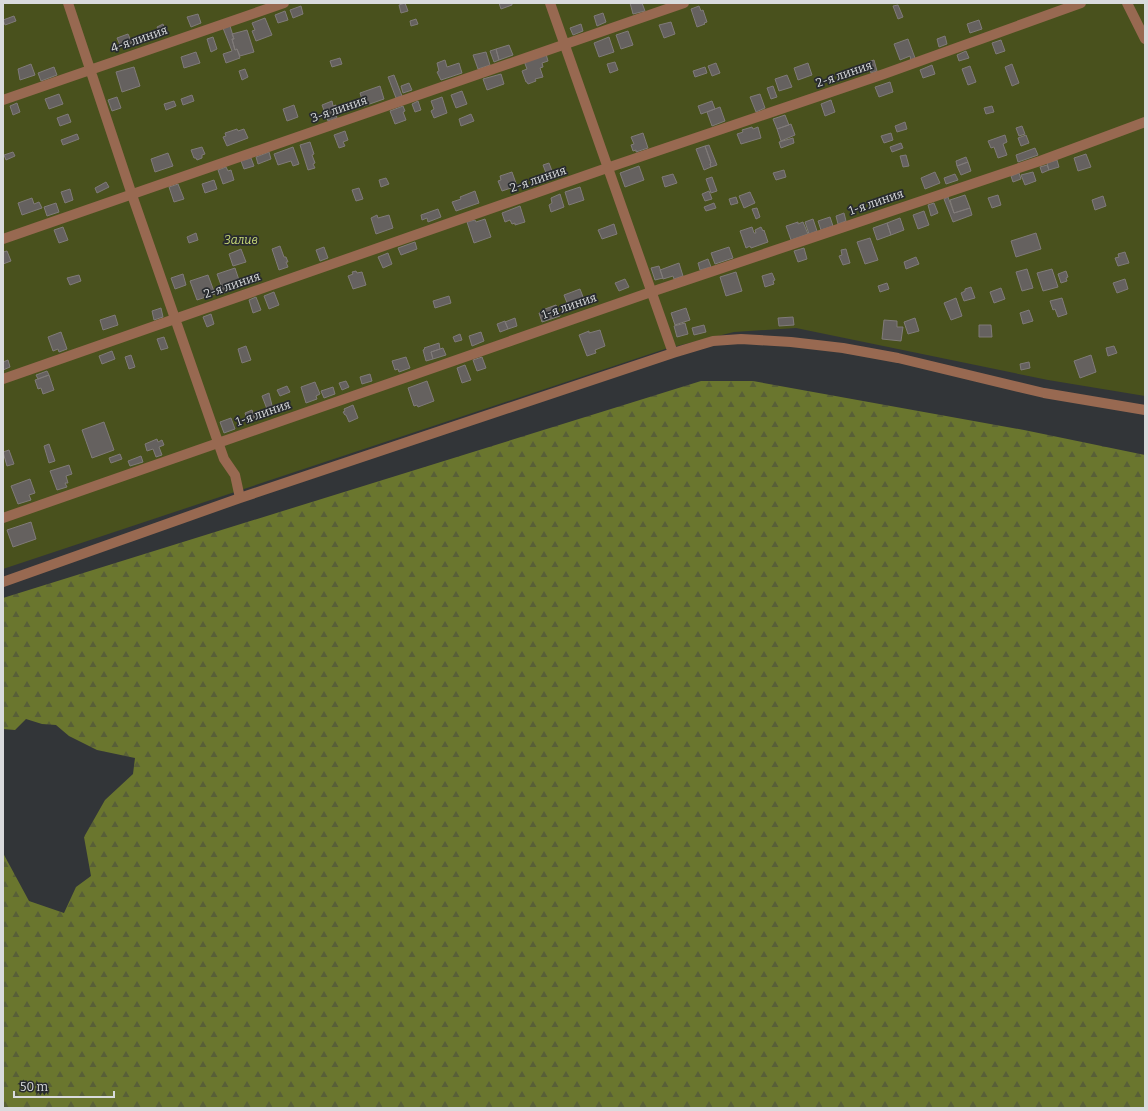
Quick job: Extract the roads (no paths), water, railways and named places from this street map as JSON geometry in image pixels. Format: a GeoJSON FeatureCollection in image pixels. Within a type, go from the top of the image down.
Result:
{"type":"FeatureCollection","features":[{"type":"Feature","properties":{"kind":"street"},"geometry":{"type":"LineString","coordinates":[[68,3],[174,319],[224,459],[235,475],[240,498]]}},
{"type":"Feature","properties":{"kind":"street","name":"4-я линия"},"geometry":{"type":"LineString","coordinates":[[3,100],[284,3]]}},
{"type":"Feature","properties":{"kind":"street"},"geometry":{"type":"LineString","coordinates":[[550,3],[673,353]]}},
{"type":"Feature","properties":{"kind":"street","name":"3-я линия"},"geometry":{"type":"LineString","coordinates":[[3,239],[684,3]]}},
{"type":"Feature","properties":{"kind":"street","name":"2-я линия"},"geometry":{"type":"LineString","coordinates":[[3,378],[607,168],[884,74],[1081,3]]}},
{"type":"Feature","properties":{"kind":"street"},"geometry":{"type":"LineString","coordinates":[[1127,3],[1145,39]]}},
{"type":"Feature","properties":{"kind":"street","name":"1-я линия"},"geometry":{"type":"LineString","coordinates":[[3,518],[651,292],[1040,160],[1145,122]]}},
{"type":"Feature","properties":{"kind":"street"},"geometry":{"type":"LineString","coordinates":[[3,582],[240,498],[673,353],[713,341],[741,339],[791,342],[843,348],[898,358],[1044,393],[1145,410]]}},
{"type":"Feature","properties":{"kind":"park label","name":"Залив"},"geometry":{"type":"Point","coordinates":[241,240]}}]}
